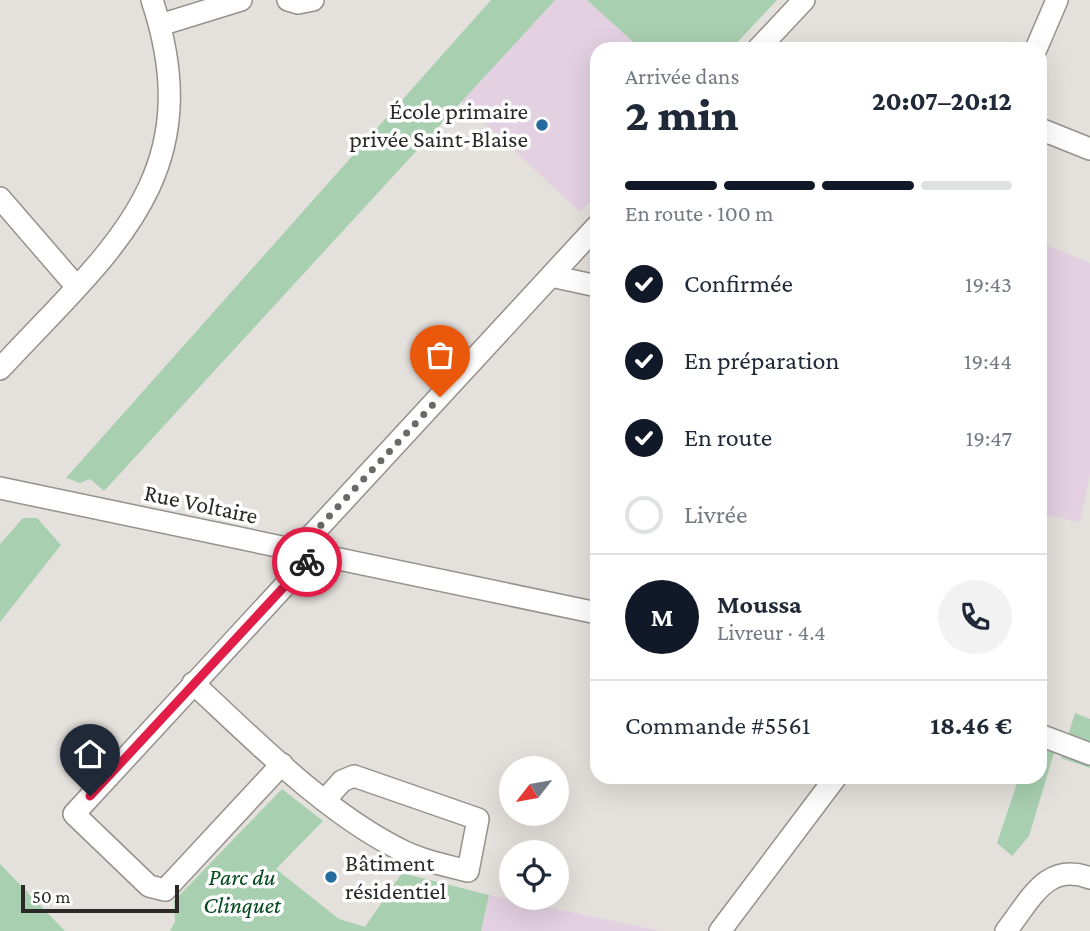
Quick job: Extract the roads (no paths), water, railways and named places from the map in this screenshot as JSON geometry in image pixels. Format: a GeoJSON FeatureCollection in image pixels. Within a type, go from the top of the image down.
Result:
{"type":"FeatureCollection","features":[{"type":"Feature","properties":{"kind":"street"},"geometry":{"type":"LineString","coordinates":[[0,369],[117,240],[137,211],[162,156],[168,135],[171,105],[160,25],[152,0]]}},
{"type":"Feature","properties":{"kind":"street"},"geometry":{"type":"LineString","coordinates":[[160,25],[241,0]]}},
{"type":"Feature","properties":{"kind":"street"},"geometry":{"type":"LineString","coordinates":[[288,0],[313,0]]}},
{"type":"Feature","properties":{"kind":"street"},"geometry":{"type":"LineString","coordinates":[[765,42],[804,0]]}},
{"type":"Feature","properties":{"kind":"street"},"geometry":{"type":"LineString","coordinates":[[1039,42],[1057,0]]}},
{"type":"Feature","properties":{"kind":"street"},"geometry":{"type":"LineString","coordinates":[[1047,133],[1090,149]]}},
{"type":"Feature","properties":{"kind":"street"},"geometry":{"type":"LineString","coordinates":[[0,198],[76,286]]}},
{"type":"Feature","properties":{"kind":"street"},"geometry":{"type":"LineString","coordinates":[[282,764],[172,886],[161,891],[149,886],[74,814],[590,234]]}},
{"type":"Feature","properties":{"kind":"street"},"geometry":{"type":"LineString","coordinates":[[551,276],[590,284]]}},
{"type":"Feature","properties":{"kind":"street","name":"Rue Voltaire"},"geometry":{"type":"LineString","coordinates":[[0,488],[590,612]]}},
{"type":"Feature","properties":{"kind":"street"},"geometry":{"type":"LineString","coordinates":[[193,683],[282,764],[362,828],[398,849],[425,860],[468,871],[478,819],[354,776],[342,781],[326,799]]}},
{"type":"Feature","properties":{"kind":"street"},"geometry":{"type":"LineString","coordinates":[[1047,738],[1090,754]]}},
{"type":"Feature","properties":{"kind":"street"},"geometry":{"type":"LineString","coordinates":[[720,931],[831,784]]}},
{"type":"Feature","properties":{"kind":"street"},"geometry":{"type":"LineString","coordinates":[[1006,931],[1043,884],[1054,876],[1074,873],[1090,878]]}},
{"type":"Feature","properties":{"kind":"place","name":"École primaire privée Saint-Blaise"},"geometry":{"type":"Point","coordinates":[542,125]}},
{"type":"Feature","properties":{"kind":"place","name":"Bâtiment résidentiel"},"geometry":{"type":"Point","coordinates":[331,877]}},
{"type":"Feature","properties":{"kind":"park label","name":"Parc du Clinquet"},"geometry":{"type":"Point","coordinates":[242,891]}}]}
